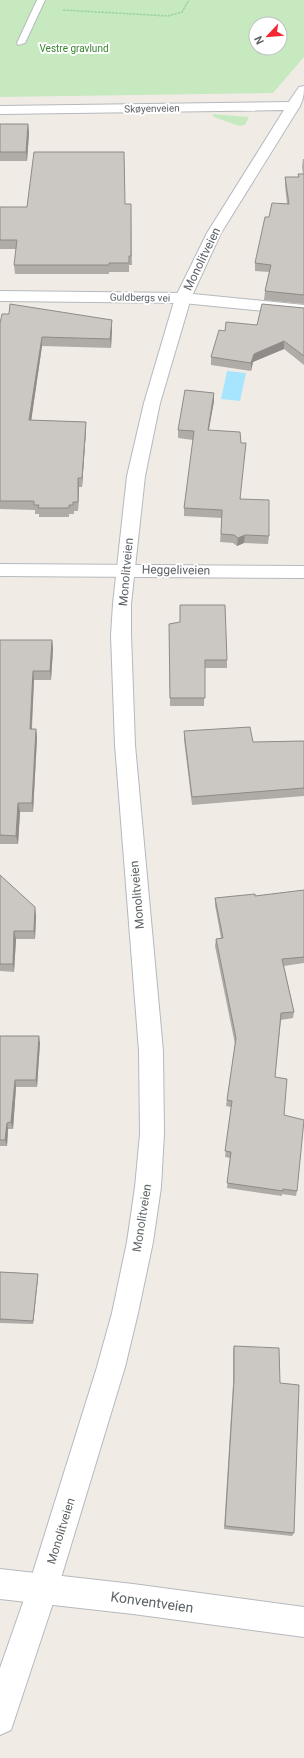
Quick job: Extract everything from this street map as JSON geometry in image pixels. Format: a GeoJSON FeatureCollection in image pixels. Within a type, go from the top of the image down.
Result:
{"type":"FeatureCollection","features":[{"type":"Feature","properties":{"kind":"street","name":"Skøyenveien"},"geometry":{"type":"LineString","coordinates":[[0,110],[300,101]]}},
{"type":"Feature","properties":{"kind":"street","name":"Monolitveien"},"geometry":{"type":"LineString","coordinates":[[0,1719],[9,1687],[43,1588],[111,1368],[140,1242],[148,1187],[152,1134],[151,1051],[125,745],[123,683],[122,604],[127,570],[136,476],[152,403],[183,298],[214,233],[243,184],[300,101]]}},
{"type":"Feature","properties":{"kind":"street","name":"Guldbergs vei"},"geometry":{"type":"LineString","coordinates":[[0,296],[183,298],[304,310]]}},
{"type":"Feature","properties":{"kind":"street","name":"Heggeliveien"},"geometry":{"type":"LineString","coordinates":[[0,570],[304,572]]}},
{"type":"Feature","properties":{"kind":"street","name":"Konventveien"},"geometry":{"type":"LineString","coordinates":[[0,1584],[43,1588],[304,1622]]}},
{"type":"Feature","properties":{"kind":"lane"},"geometry":{"type":"LineString","coordinates":[[22,43],[40,0]]}},
{"type":"Feature","properties":{"kind":"path"},"geometry":{"type":"LineString","coordinates":[[37,8],[168,16],[179,15],[186,9],[189,0]]}},
{"type":"Feature","properties":{"kind":"green space","name":"Vestre gravlund"},"geometry":{"type":"Polygon","coordinates":[[[0,0],[304,0],[304,57],[273,93],[0,97],[0,0]]]}},
{"type":"Feature","properties":{"kind":"green space"},"geometry":{"type":"Polygon","coordinates":[[[212,114],[249,117],[245,125],[239,126],[214,117],[212,114]]]}},
{"type":"Feature","properties":{"kind":"water"},"geometry":{"type":"Polygon","coordinates":[[[227,371],[246,373],[240,401],[221,399],[227,371]]]}},
{"type":"Feature","properties":{"kind":"building"},"geometry":{"type":"Polygon","coordinates":[[[0,124],[28,124],[26,152],[0,152],[0,124]]]}},
{"type":"Feature","properties":{"kind":"building"},"geometry":{"type":"Polygon","coordinates":[[[34,152],[124,152],[125,204],[131,204],[131,256],[129,256],[129,263],[109,263],[109,265],[14,265],[17,240],[0,240],[0,207],[27,207],[34,152]]]}},
{"type":"Feature","properties":{"kind":"building"},"geometry":{"type":"Polygon","coordinates":[[[298,174],[304,174],[304,295],[265,291],[271,265],[255,263],[265,217],[269,217],[272,203],[289,204],[285,177],[299,177],[298,174]]]}},
{"type":"Feature","properties":{"kind":"building"},"geometry":{"type":"Polygon","coordinates":[[[10,304],[112,320],[110,339],[42,337],[29,420],[86,422],[82,478],[78,478],[78,502],[73,502],[73,505],[69,505],[69,508],[38,508],[39,505],[34,505],[34,501],[0,501],[0,323],[2,314],[9,314],[10,304]]]}},
{"type":"Feature","properties":{"kind":"building"},"geometry":{"type":"Polygon","coordinates":[[[262,304],[304,308],[304,356],[284,341],[254,354],[251,363],[211,357],[219,330],[225,331],[226,322],[257,325],[262,304]]]}},
{"type":"Feature","properties":{"kind":"building"},"geometry":{"type":"Polygon","coordinates":[[[185,390],[214,393],[208,430],[240,432],[241,443],[246,443],[240,499],[269,500],[269,536],[245,535],[238,538],[234,535],[221,534],[222,510],[184,508],[194,431],[178,430],[185,390]]]}},
{"type":"Feature","properties":{"kind":"building"},"geometry":{"type":"Polygon","coordinates":[[[180,605],[225,605],[227,660],[205,660],[205,698],[170,698],[169,624],[180,622],[180,605]]]}},
{"type":"Feature","properties":{"kind":"building"},"geometry":{"type":"Polygon","coordinates":[[[0,640],[52,640],[50,671],[33,671],[30,729],[36,729],[32,803],[18,803],[16,836],[0,835],[0,640]]]}},
{"type":"Feature","properties":{"kind":"building"},"geometry":{"type":"Polygon","coordinates":[[[250,727],[253,742],[304,741],[304,788],[192,797],[184,731],[250,727]]]}},
{"type":"Feature","properties":{"kind":"building"},"geometry":{"type":"Polygon","coordinates":[[[0,875],[35,907],[34,931],[14,931],[13,964],[0,964],[0,875]]]}},
{"type":"Feature","properties":{"kind":"building"},"geometry":{"type":"Polygon","coordinates":[[[304,890],[304,957],[282,959],[294,1012],[281,1013],[275,1077],[287,1079],[284,1115],[304,1120],[297,1191],[283,1189],[283,1191],[227,1183],[231,1152],[225,1151],[232,1101],[227,1100],[236,1038],[216,939],[223,938],[215,898],[255,894],[255,896],[304,890]]]}},
{"type":"Feature","properties":{"kind":"building"},"geometry":{"type":"Polygon","coordinates":[[[0,1036],[39,1036],[36,1080],[15,1080],[11,1122],[7,1123],[5,1140],[0,1140],[0,1036]]]}},
{"type":"Feature","properties":{"kind":"building"},"geometry":{"type":"Polygon","coordinates":[[[0,1272],[38,1274],[33,1321],[0,1319],[0,1272]]]}},
{"type":"Feature","properties":{"kind":"building"},"geometry":{"type":"Polygon","coordinates":[[[234,1346],[279,1348],[280,1383],[299,1385],[294,1533],[225,1526],[234,1380],[234,1346]]]}}]}
